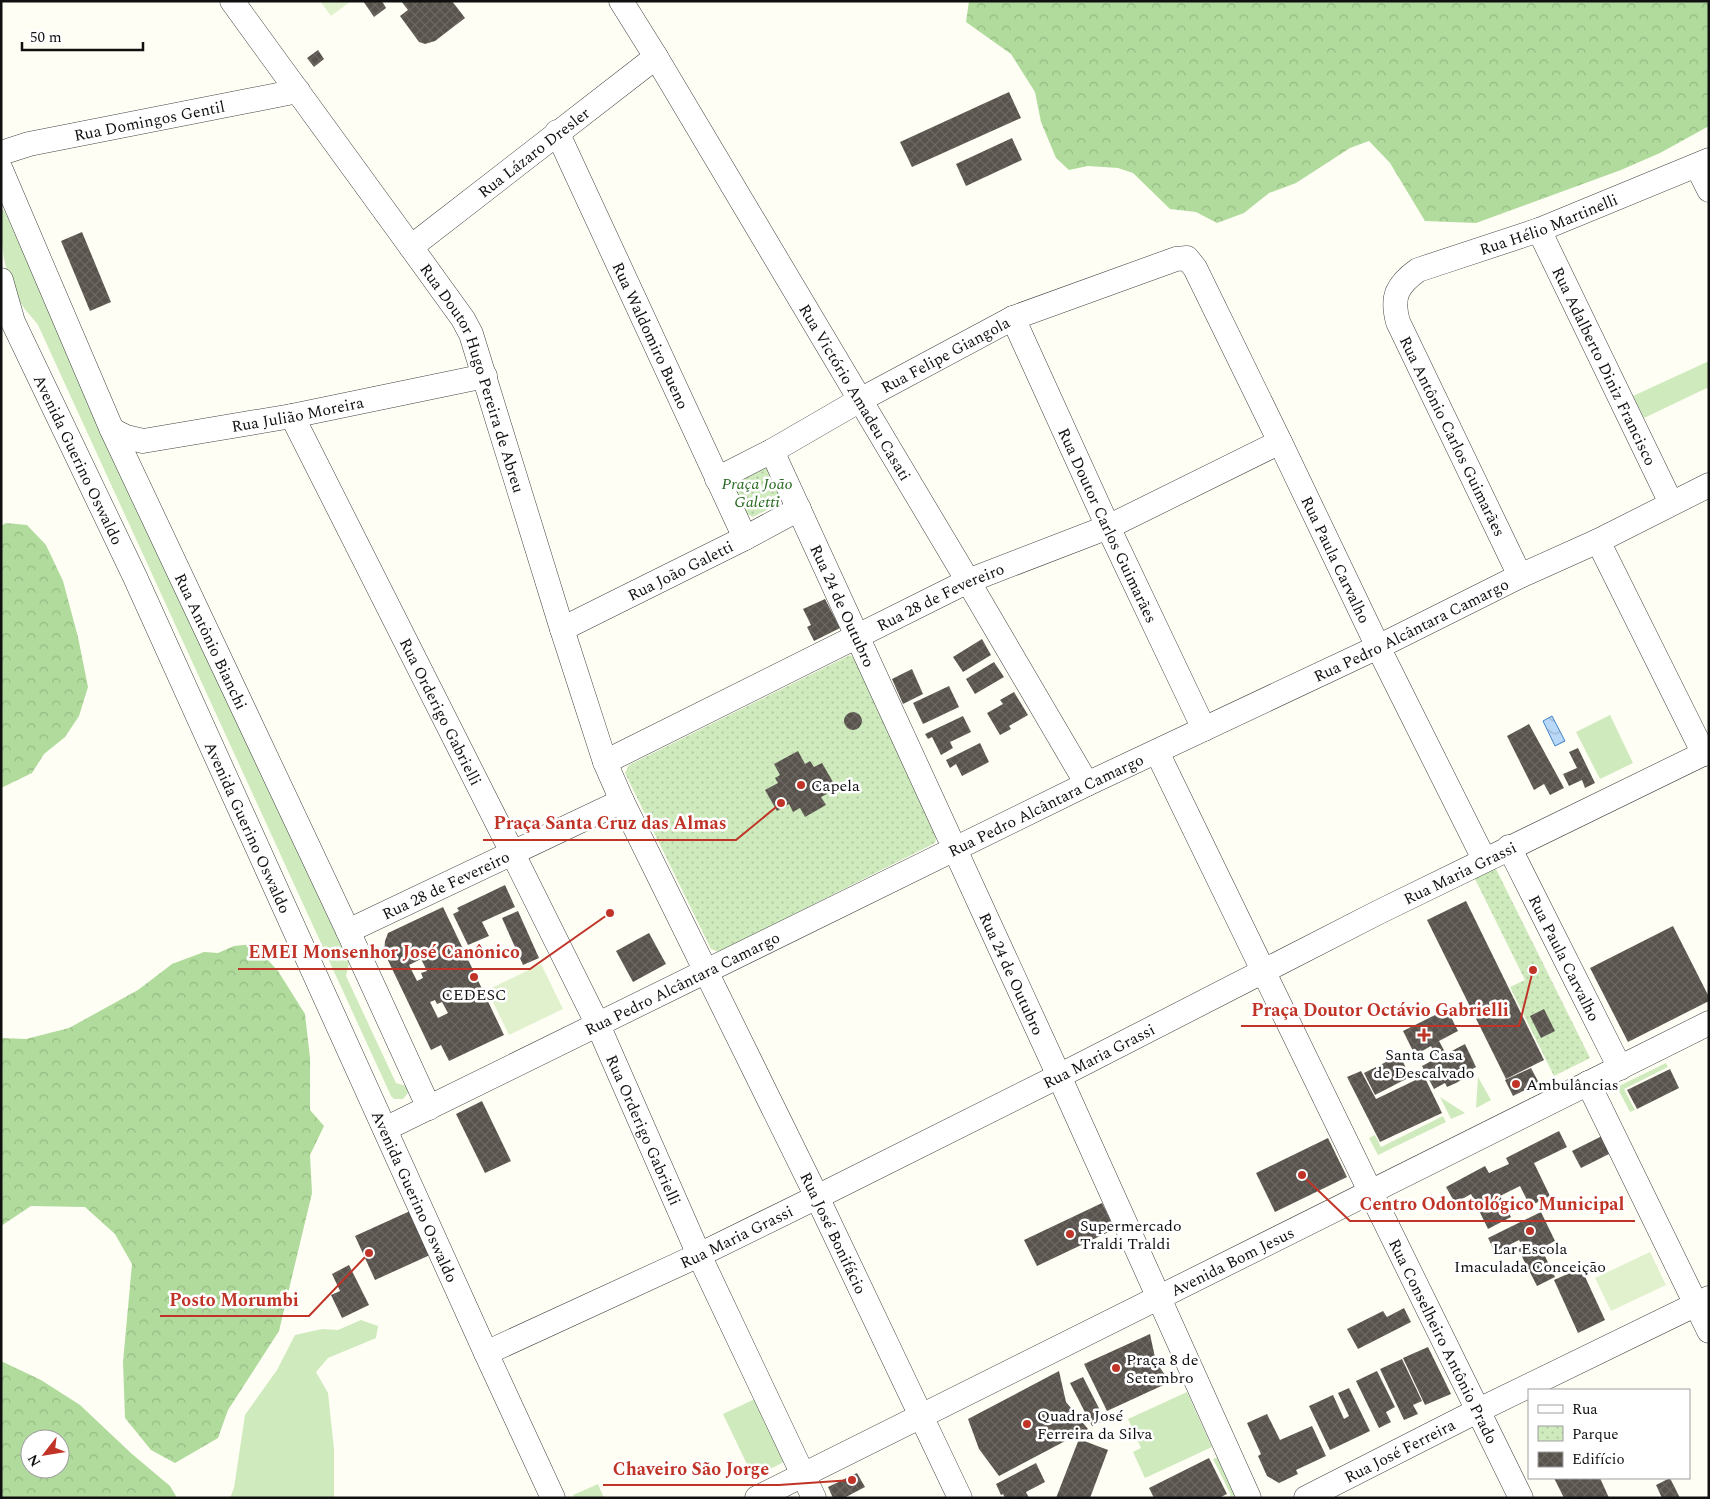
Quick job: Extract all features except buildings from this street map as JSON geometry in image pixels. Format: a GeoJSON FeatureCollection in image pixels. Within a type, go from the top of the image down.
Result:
{"type":"FeatureCollection","features":[{"type":"Feature","properties":{"kind":"street","name":"Rua Doutor Hugo Pereira de Abreu"},"geometry":{"type":"LineString","coordinates":[[232,1],[411,247],[471,334],[605,762],[622,801]]}},
{"type":"Feature","properties":{"kind":"street","name":"Rua Victório Amadeu Casati"},"geometry":{"type":"LineString","coordinates":[[621,1],[968,581],[1087,784]]}},
{"type":"Feature","properties":{"kind":"street","name":"Rua Lázaro Dresler"},"geometry":{"type":"LineString","coordinates":[[411,247],[656,57]]}},
{"type":"Feature","properties":{"kind":"street","name":"Rua Domingos Gentil"},"geometry":{"type":"LineString","coordinates":[[1,153],[29,144],[298,91]]}},
{"type":"Feature","properties":{"kind":"street","name":"Rua Waldomiro Bueno"},"geometry":{"type":"LineString","coordinates":[[557,132],[716,479],[745,538]]}},
{"type":"Feature","properties":{"kind":"street"},"geometry":{"type":"LineString","coordinates":[[1703,163],[1709,190]]}},
{"type":"Feature","properties":{"kind":"street","name":"Rua Hélio Martinelli"},"geometry":{"type":"LineString","coordinates":[[1396,294],[1406,279],[1418,270],[1539,230],[1703,163]]}},
{"type":"Feature","properties":{"kind":"street","name":"Rua Antônio Bianchi"},"geometry":{"type":"LineString","coordinates":[[1,170],[112,430],[348,931],[429,1108]]}},
{"type":"Feature","properties":{"kind":"street","name":"Rua Adalberto Diniz Francisco"},"geometry":{"type":"LineString","coordinates":[[1539,230],[1671,503]]}},
{"type":"Feature","properties":{"kind":"street","name":"Rua Felipe Giangola"},"geometry":{"type":"LineString","coordinates":[[716,479],[772,451],[860,400],[1013,318],[1176,259],[1187,258]]}},
{"type":"Feature","properties":{"kind":"street","name":"Rua Paula Carvalho"},"geometry":{"type":"LineString","coordinates":[[1187,258],[1195,268],[1378,647],[1484,860]]}},
{"type":"Feature","properties":{"kind":"street","name":"Avenida Guerino Oswaldo"},"geometry":{"type":"LineString","coordinates":[[1,280],[7,315],[135,577],[553,1498]]}},
{"type":"Feature","properties":{"kind":"street","name":"Rua Antônio Carlos Guimarães"},"geometry":{"type":"LineString","coordinates":[[1396,294],[1394,308],[1398,322],[1520,576]]}},
{"type":"Feature","properties":{"kind":"street","name":"Rua Doutor Carlos Guimarães"},"geometry":{"type":"LineString","coordinates":[[1013,318],[1108,526],[1204,729]]}},
{"type":"Feature","properties":{"kind":"street","name":"Rua Julião Moreira"},"geometry":{"type":"LineString","coordinates":[[112,430],[126,437],[143,441],[292,416],[485,376]]}},
{"type":"Feature","properties":{"kind":"street","name":"Rua Orderigo Gabrielli"},"geometry":{"type":"LineString","coordinates":[[292,416],[598,1025],[699,1255],[814,1498]]}},
{"type":"Feature","properties":{"kind":"street","name":"Rua 28 de Fevereiro"},"geometry":{"type":"LineString","coordinates":[[605,762],[968,581],[1108,526],[1280,442]]}},
{"type":"Feature","properties":{"kind":"street","name":"Rua 24 de Outubro"},"geometry":{"type":"LineString","coordinates":[[772,451],[1059,1076],[1249,1498]]}},
{"type":"Feature","properties":{"kind":"street","name":"Rua Pedro Alcântara Camargo"},"geometry":{"type":"LineString","coordinates":[[385,1129],[1087,784],[1378,647],[1520,576],[1598,541],[1709,484]]}},
{"type":"Feature","properties":{"kind":"street","name":"Rua João Galetti"},"geometry":{"type":"LineString","coordinates":[[562,629],[799,509]]}},
{"type":"Feature","properties":{"kind":"street"},"geometry":{"type":"LineString","coordinates":[[1598,541],[1706,752]]}},
{"type":"Feature","properties":{"kind":"street","name":"Rua Conselheiro Antônio Prado"},"geometry":{"type":"LineString","coordinates":[[1157,752],[1521,1498]]}},
{"type":"Feature","properties":{"kind":"street","name":"Rua Maria Grassi"},"geometry":{"type":"LineString","coordinates":[[486,1354],[699,1255],[817,1197],[1509,847],[1706,752]]}},
{"type":"Feature","properties":{"kind":"street","name":"Rua 28 de Fevereiro"},"geometry":{"type":"LineString","coordinates":[[348,931],[622,801]]}},
{"type":"Feature","properties":{"kind":"street","name":"Rua José Bonifácio"},"geometry":{"type":"LineString","coordinates":[[622,801],[817,1197],[960,1498]]}},
{"type":"Feature","properties":{"kind":"street","name":"Rua Paula Carvalho"},"geometry":{"type":"LineString","coordinates":[[1509,847],[1620,1068]]}},
{"type":"Feature","properties":{"kind":"street","name":"Avenida Bom Jesus"},"geometry":{"type":"LineString","coordinates":[[757,1498],[1709,1024]]}},
{"type":"Feature","properties":{"kind":"street"},"geometry":{"type":"LineString","coordinates":[[1588,1084],[1702,1301],[1709,1331]]}},
{"type":"Feature","properties":{"kind":"street","name":"Rua José Ferreira"},"geometry":{"type":"LineString","coordinates":[[1306,1498],[1479,1410],[1702,1301]]}},
{"type":"Feature","properties":{"kind":"green space"},"geometry":{"type":"Polygon","coordinates":[[[320,1],[351,1],[331,16],[320,1]]]}},
{"type":"Feature","properties":{"kind":"green space"},"geometry":{"type":"Polygon","coordinates":[[[969,1],[1709,1],[1709,126],[1660,153],[1621,170],[1476,223],[1425,221],[1390,163],[1369,141],[1350,148],[1296,183],[1269,193],[1244,213],[1217,223],[1196,212],[1170,209],[1133,173],[1118,168],[1088,166],[1069,170],[1056,158],[1041,122],[1035,92],[1011,54],[966,22],[969,1]]]}},
{"type":"Feature","properties":{"kind":"green space"},"geometry":{"type":"Polygon","coordinates":[[[1,209],[4,210],[349,963],[346,976],[396,1083],[406,1086],[408,1093],[403,1099],[394,1099],[391,1096],[38,325],[21,304],[12,287],[3,254],[1,209]]]}},
{"type":"Feature","properties":{"kind":"green space"},"geometry":{"type":"Polygon","coordinates":[[[1709,361],[1709,387],[1644,418],[1633,396],[1709,361]]]}},
{"type":"Feature","properties":{"kind":"green space","name":"Praça João Galetti"},"geometry":{"type":"Polygon","coordinates":[[[759,466],[767,468],[781,496],[779,503],[753,517],[745,513],[733,488],[735,481],[759,466]]]}},
{"type":"Feature","properties":{"kind":"green space"},"geometry":{"type":"Polygon","coordinates":[[[6,523],[27,525],[46,545],[63,581],[78,637],[88,687],[79,716],[65,737],[44,754],[32,773],[1,788],[1,526],[6,523]]]}},
{"type":"Feature","properties":{"kind":"green space"},"geometry":{"type":"Polygon","coordinates":[[[850,655],[855,659],[937,834],[935,843],[719,952],[711,949],[625,773],[629,765],[850,655]]]}},
{"type":"Feature","properties":{"kind":"green space"},"geometry":{"type":"Polygon","coordinates":[[[1610,715],[1633,763],[1600,779],[1576,732],[1610,715]]]}},
{"type":"Feature","properties":{"kind":"green space"},"geometry":{"type":"Polygon","coordinates":[[[1495,867],[1590,1058],[1554,1076],[1510,987],[1525,980],[1474,877],[1495,867]]]}},
{"type":"Feature","properties":{"kind":"green space"},"geometry":{"type":"Polygon","coordinates":[[[253,944],[278,971],[305,1014],[310,1058],[310,1110],[324,1126],[310,1155],[312,1193],[279,1331],[228,1410],[218,1438],[175,1463],[151,1450],[125,1418],[123,1362],[132,1264],[115,1234],[85,1207],[31,1206],[1,1226],[1,1038],[26,1039],[69,1028],[138,990],[172,964],[204,952],[218,953],[234,946],[253,944]]]}},
{"type":"Feature","properties":{"kind":"green space"},"geometry":{"type":"Polygon","coordinates":[[[541,964],[563,1009],[509,1035],[487,990],[541,964]]]}},
{"type":"Feature","properties":{"kind":"green space"},"geometry":{"type":"Polygon","coordinates":[[[1666,1063],[1668,1067],[1624,1089],[1635,1110],[1630,1112],[1617,1087],[1666,1063]]]}},
{"type":"Feature","properties":{"kind":"green space"},"geometry":{"type":"Polygon","coordinates":[[[1478,1077],[1491,1100],[1476,1108],[1478,1077]]]}},
{"type":"Feature","properties":{"kind":"green space"},"geometry":{"type":"Polygon","coordinates":[[[1440,1097],[1465,1113],[1451,1119],[1440,1097]]]}},
{"type":"Feature","properties":{"kind":"green space"},"geometry":{"type":"Polygon","coordinates":[[[1443,1116],[1446,1122],[1378,1155],[1369,1138],[1375,1135],[1381,1147],[1443,1116]]]}},
{"type":"Feature","properties":{"kind":"green space"},"geometry":{"type":"Polygon","coordinates":[[[1650,1252],[1666,1285],[1611,1311],[1595,1278],[1650,1252]]]}},
{"type":"Feature","properties":{"kind":"green space"},"geometry":{"type":"Polygon","coordinates":[[[361,1320],[378,1326],[376,1338],[328,1358],[316,1372],[328,1393],[334,1449],[334,1498],[230,1498],[234,1488],[245,1415],[277,1370],[295,1335],[322,1329],[338,1330],[361,1320]]]}},
{"type":"Feature","properties":{"kind":"green space"},"geometry":{"type":"Polygon","coordinates":[[[1,1361],[41,1380],[80,1405],[132,1454],[170,1486],[177,1498],[1,1498],[1,1361]]]}},
{"type":"Feature","properties":{"kind":"green space"},"geometry":{"type":"Polygon","coordinates":[[[1187,1392],[1212,1447],[1145,1478],[1133,1452],[1141,1448],[1128,1419],[1187,1392]]]}},
{"type":"Feature","properties":{"kind":"green space"},"geometry":{"type":"Polygon","coordinates":[[[757,1398],[786,1461],[753,1477],[723,1414],[757,1398]]]}},
{"type":"Feature","properties":{"kind":"green space"},"geometry":{"type":"Polygon","coordinates":[[[1218,1457],[1238,1498],[1227,1498],[1231,1495],[1213,1459],[1218,1457]]]}},
{"type":"Feature","properties":{"kind":"green space"},"geometry":{"type":"Polygon","coordinates":[[[598,1484],[604,1498],[575,1498],[573,1495],[598,1484]]]}},
{"type":"Feature","properties":{"kind":"water"},"geometry":{"type":"Polygon","coordinates":[[[1552,716],[1565,741],[1555,746],[1543,721],[1552,716]]]}},
{"type":"Feature","properties":{"kind":"place","name":"Capela"},"geometry":{"type":"Point","coordinates":[801,785]}},
{"type":"Feature","properties":{"kind":"place","name":"Praça Santa Cruz das Almas"},"geometry":{"type":"Point","coordinates":[781,803]}},
{"type":"Feature","properties":{"kind":"place","name":"EMEI Monsenhor José Canônico"},"geometry":{"type":"Point","coordinates":[610,913]}},
{"type":"Feature","properties":{"kind":"place","name":"Praça Doutor Octávio Gabrielli"},"geometry":{"type":"Point","coordinates":[1533,970]}},
{"type":"Feature","properties":{"kind":"place","name":"CEDESC"},"geometry":{"type":"Point","coordinates":[474,977]}},
{"type":"Feature","properties":{"kind":"place","name":"Santa Casa de Descalvado"},"geometry":{"type":"Point","coordinates":[1424,1035]}},
{"type":"Feature","properties":{"kind":"place","name":"Ambulâncias"},"geometry":{"type":"Point","coordinates":[1516,1084]}},
{"type":"Feature","properties":{"kind":"place","name":"Centro Odontológico Municipal"},"geometry":{"type":"Point","coordinates":[1302,1175]}},
{"type":"Feature","properties":{"kind":"place","name":"Lar Escola Imaculada Conceição"},"geometry":{"type":"Point","coordinates":[1530,1231]}},
{"type":"Feature","properties":{"kind":"place","name":"Supermercado Traldi Traldi"},"geometry":{"type":"Point","coordinates":[1070,1234]}},
{"type":"Feature","properties":{"kind":"place","name":"Posto Morumbi"},"geometry":{"type":"Point","coordinates":[369,1253]}},
{"type":"Feature","properties":{"kind":"place","name":"Praça 8 de Setembro"},"geometry":{"type":"Point","coordinates":[1116,1368]}},
{"type":"Feature","properties":{"kind":"place","name":"Quadra José Ferreira da Silva"},"geometry":{"type":"Point","coordinates":[1027,1424]}},
{"type":"Feature","properties":{"kind":"place","name":"Chaveiro São Jorge"},"geometry":{"type":"Point","coordinates":[852,1480]}}]}
